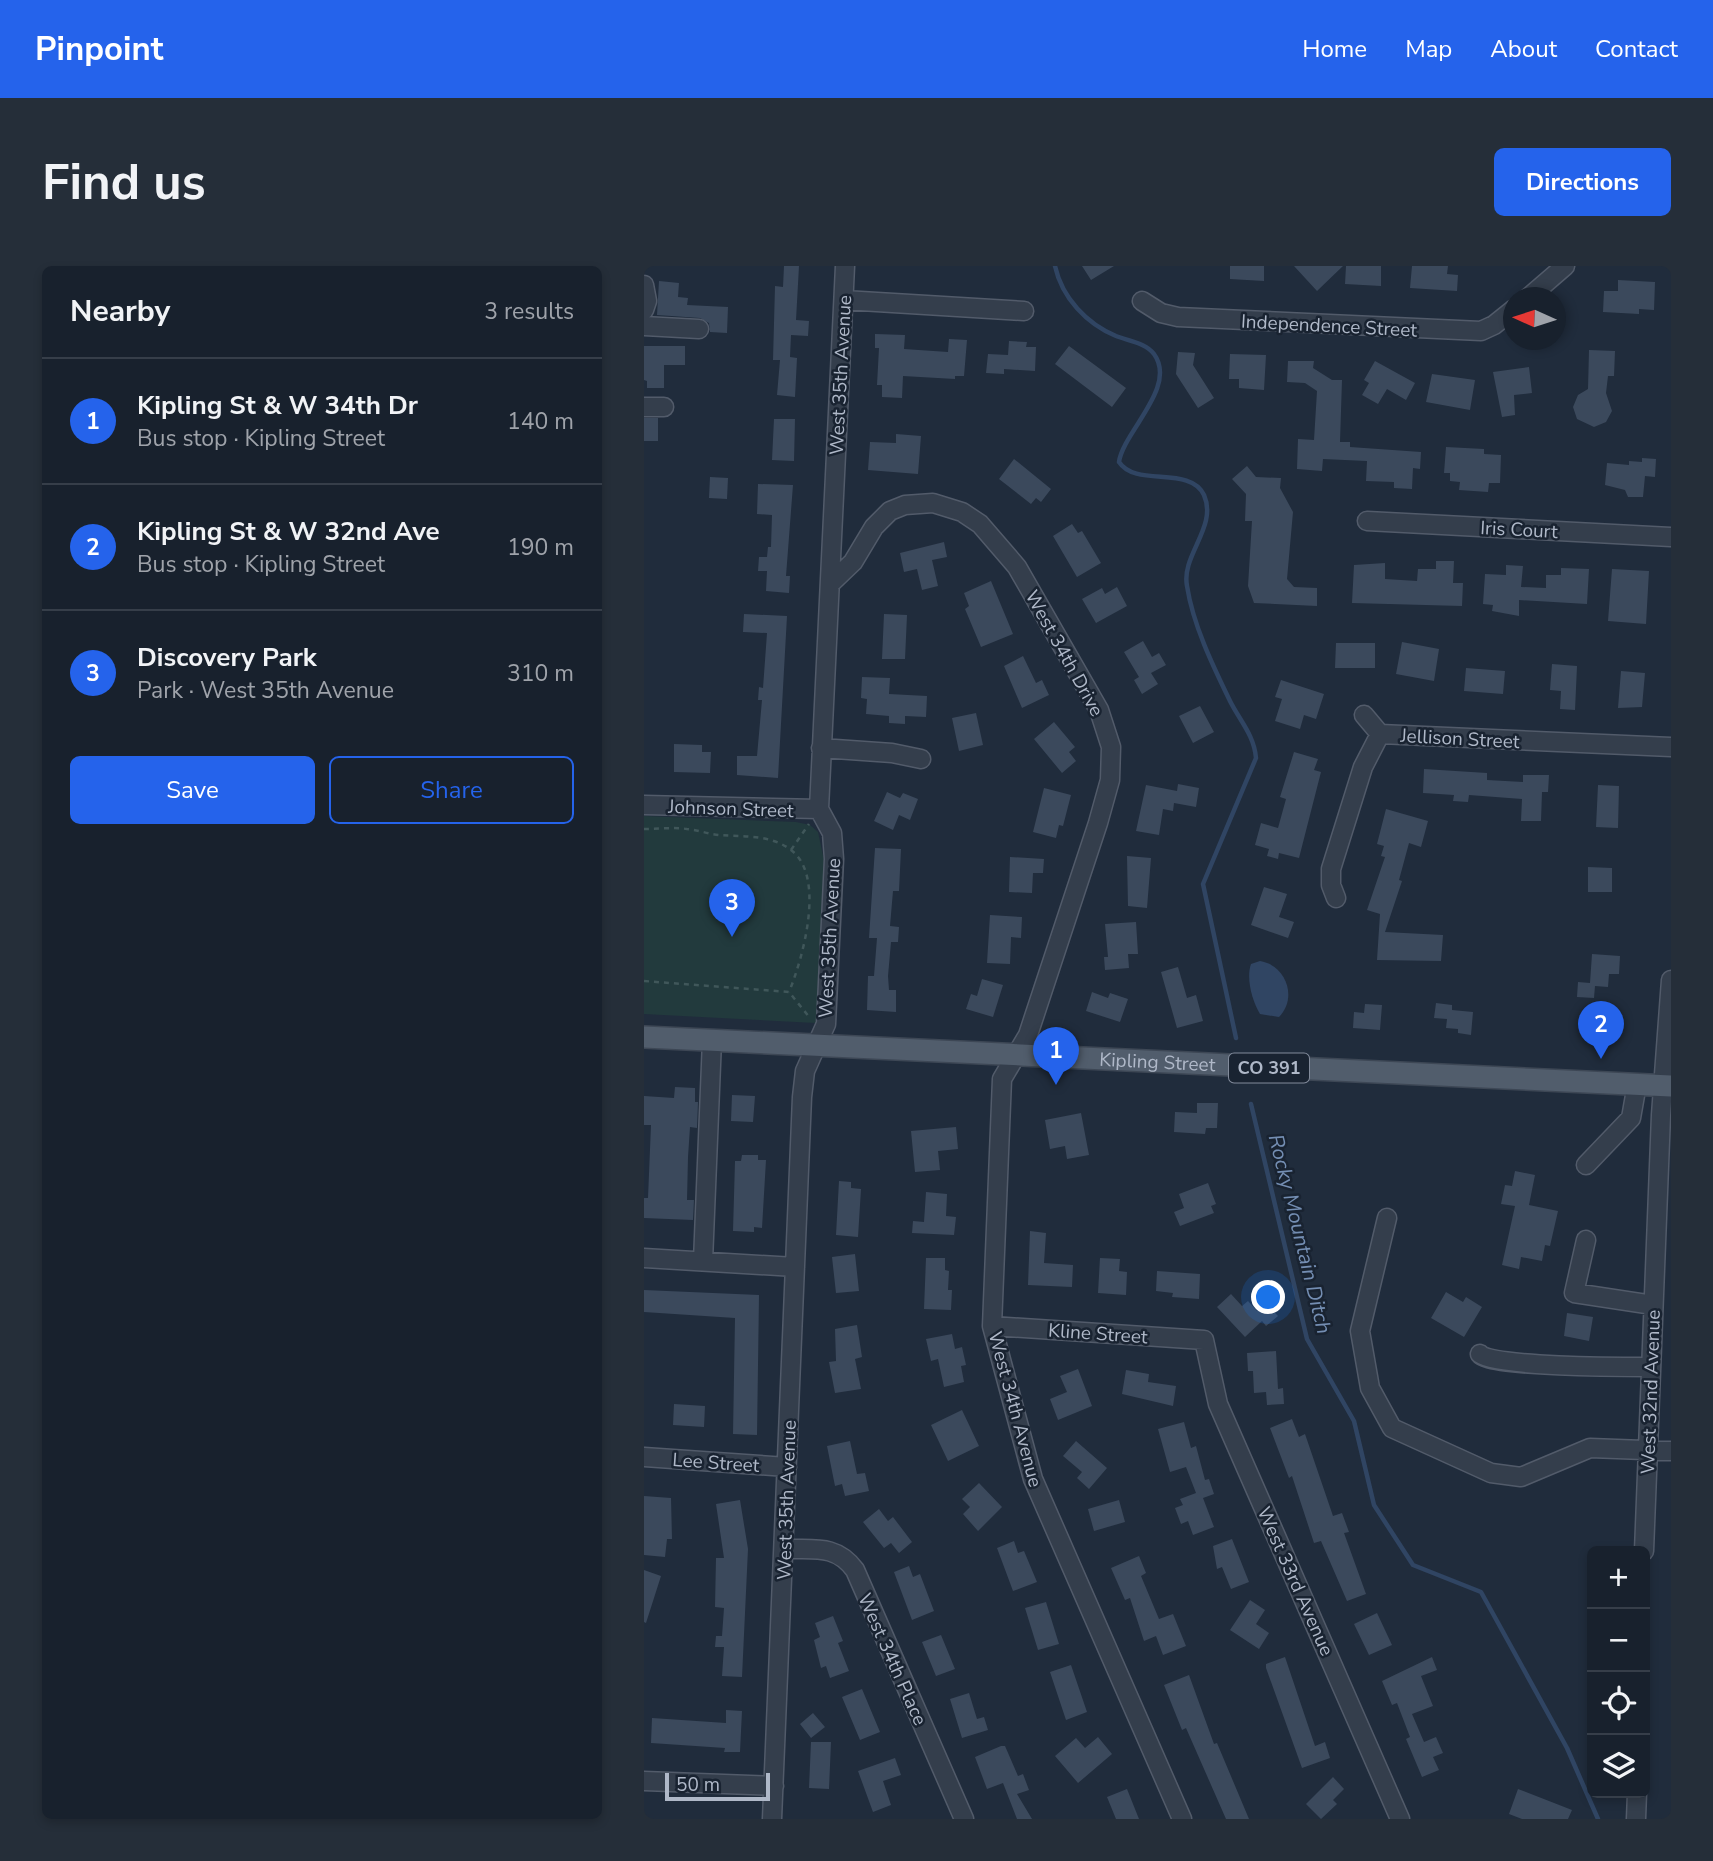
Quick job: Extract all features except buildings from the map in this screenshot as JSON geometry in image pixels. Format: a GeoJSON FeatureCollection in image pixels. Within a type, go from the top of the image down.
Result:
{"type":"FeatureCollection","features":[{"type":"Feature","properties":{"kind":"main road","name":"Kipling Street"},"geometry":{"type":"LineString","coordinates":[[644,1037],[1667,1085]]}},
{"type":"Feature","properties":{"kind":"street","name":"West 35th Avenue"},"geometry":{"type":"LineString","coordinates":[[772,1819],[802,1097],[806,1071],[826,1024],[834,859],[832,833],[819,809],[845,266]]}},
{"type":"Feature","properties":{"kind":"street"},"geometry":{"type":"LineString","coordinates":[[1541,287],[1565,266]]}},
{"type":"Feature","properties":{"kind":"street"},"geometry":{"type":"LineString","coordinates":[[644,285],[647,301],[644,310]]}},
{"type":"Feature","properties":{"kind":"street"},"geometry":{"type":"LineString","coordinates":[[844,300],[1024,311]]}},
{"type":"Feature","properties":{"kind":"street","name":"Independence Street"},"geometry":{"type":"LineString","coordinates":[[1142,301],[1161,313],[1178,317],[1481,331],[1494,326],[1503,318]]}},
{"type":"Feature","properties":{"kind":"street"},"geometry":{"type":"LineString","coordinates":[[644,326],[699,329]]}},
{"type":"Feature","properties":{"kind":"street"},"geometry":{"type":"LineString","coordinates":[[644,407],[664,407]]}},
{"type":"Feature","properties":{"kind":"street","name":"West 34th Drive"},"geometry":{"type":"LineString","coordinates":[[831,584],[853,562],[874,527],[890,511],[905,505],[933,503],[961,512],[980,524],[1017,567],[1099,710],[1111,747],[1110,780],[1028,1035],[1014,1056]]}},
{"type":"Feature","properties":{"kind":"street","name":"Iris Court"},"geometry":{"type":"LineString","coordinates":[[1367,521],[1671,537]]}},
{"type":"Feature","properties":{"kind":"street"},"geometry":{"type":"LineString","coordinates":[[1364,715],[1380,734]]}},
{"type":"Feature","properties":{"kind":"street","name":"Jellison Street"},"geometry":{"type":"LineString","coordinates":[[1336,898],[1331,885],[1331,869],[1363,767],[1380,734],[1671,747]]}},
{"type":"Feature","properties":{"kind":"street"},"geometry":{"type":"LineString","coordinates":[[821,748],[891,753],[921,759]]}},
{"type":"Feature","properties":{"kind":"street","name":"Johnson Street"},"geometry":{"type":"LineString","coordinates":[[644,805],[819,809]]}},
{"type":"Feature","properties":{"kind":"street","name":"West 32nd Avenue"},"geometry":{"type":"LineString","coordinates":[[1644,1546],[1649,1367],[1671,980]]}},
{"type":"Feature","properties":{"kind":"street"},"geometry":{"type":"LineString","coordinates":[[703,1261],[712,1040]]}},
{"type":"Feature","properties":{"kind":"street","name":"West 34th Avenue"},"geometry":{"type":"LineString","coordinates":[[1014,1056],[1002,1079],[992,1326],[1033,1479],[1182,1819]]}},
{"type":"Feature","properties":{"kind":"street"},"geometry":{"type":"LineString","coordinates":[[1586,1165],[1631,1118],[1637,1084]]}},
{"type":"Feature","properties":{"kind":"street"},"geometry":{"type":"LineString","coordinates":[[1387,1218],[1360,1331],[1370,1388],[1392,1428],[1491,1473],[1521,1477],[1590,1448],[1647,1448],[1671,1451]]}},
{"type":"Feature","properties":{"kind":"street"},"geometry":{"type":"LineString","coordinates":[[1587,1240],[1574,1293],[1653,1305]]}},
{"type":"Feature","properties":{"kind":"street"},"geometry":{"type":"LineString","coordinates":[[644,1258],[795,1267]]}},
{"type":"Feature","properties":{"kind":"street","name":"Kline Street"},"geometry":{"type":"LineString","coordinates":[[992,1326],[1204,1340]]}},
{"type":"Feature","properties":{"kind":"street","name":"West 33rd Avenue"},"geometry":{"type":"LineString","coordinates":[[1204,1340],[1218,1404],[1400,1819]]}},
{"type":"Feature","properties":{"kind":"street"},"geometry":{"type":"LineString","coordinates":[[1480,1354],[1489,1361],[1527,1364],[1649,1367]]}},
{"type":"Feature","properties":{"kind":"street","name":"Lee Street"},"geometry":{"type":"LineString","coordinates":[[644,1457],[787,1467]]}},
{"type":"Feature","properties":{"kind":"street","name":"West 34th Place"},"geometry":{"type":"LineString","coordinates":[[784,1549],[832,1551],[845,1556],[855,1570],[964,1819]]}},
{"type":"Feature","properties":{"kind":"street"},"geometry":{"type":"LineString","coordinates":[[644,1781],[774,1786]]}},
{"type":"Feature","properties":{"kind":"street"},"geometry":{"type":"LineString","coordinates":[[1636,1819],[1637,1798]]}},
{"type":"Feature","properties":{"kind":"path"},"geometry":{"type":"LineString","coordinates":[[791,850],[819,809]]}},
{"type":"Feature","properties":{"kind":"path"},"geometry":{"type":"LineString","coordinates":[[644,829],[686,828],[747,836],[772,841],[791,850],[805,866],[808,894],[805,943],[789,992]]}},
{"type":"Feature","properties":{"kind":"path"},"geometry":{"type":"LineString","coordinates":[[644,981],[789,992],[814,1024]]}},
{"type":"Feature","properties":{"kind":"green space"},"geometry":{"type":"Polygon","coordinates":[[[644,816],[796,822],[810,825],[818,832],[824,860],[816,1023],[644,1014],[644,816]]]}},
{"type":"Feature","properties":{"kind":"water"},"geometry":{"type":"Polygon","coordinates":[[[1260,961],[1277,969],[1286,983],[1288,1001],[1279,1017],[1260,1014],[1255,1003],[1250,970],[1251,964],[1260,961]]]}},
{"type":"Feature","properties":{"kind":"waterway","name":"Rocky Mountain Ditch"},"geometry":{"type":"LineString","coordinates":[[1055,266],[1063,289],[1077,309],[1105,331],[1147,347],[1160,367],[1155,395],[1123,450],[1119,462],[1127,470],[1137,474],[1175,478],[1197,486],[1204,495],[1207,507],[1203,530],[1189,563],[1187,586],[1204,645],[1230,701],[1250,735],[1256,758],[1203,884],[1236,1038]]}},
{"type":"Feature","properties":{"kind":"waterway","name":"Rocky Mountain Ditch"},"geometry":{"type":"LineString","coordinates":[[1251,1104],[1307,1339],[1354,1421],[1374,1505],[1413,1565],[1481,1592],[1567,1748],[1598,1819]]}},
{"type":"Feature","properties":{"kind":"place","name":"Discovery Park"},"geometry":{"type":"Point","coordinates":[732,937]}},
{"type":"Feature","properties":{"kind":"place","name":"Kipling St & W 32nd Ave"},"geometry":{"type":"Point","coordinates":[1601,1059]}},
{"type":"Feature","properties":{"kind":"place","name":"Kipling St & W 34th Dr"},"geometry":{"type":"Point","coordinates":[1056,1085]}}]}
